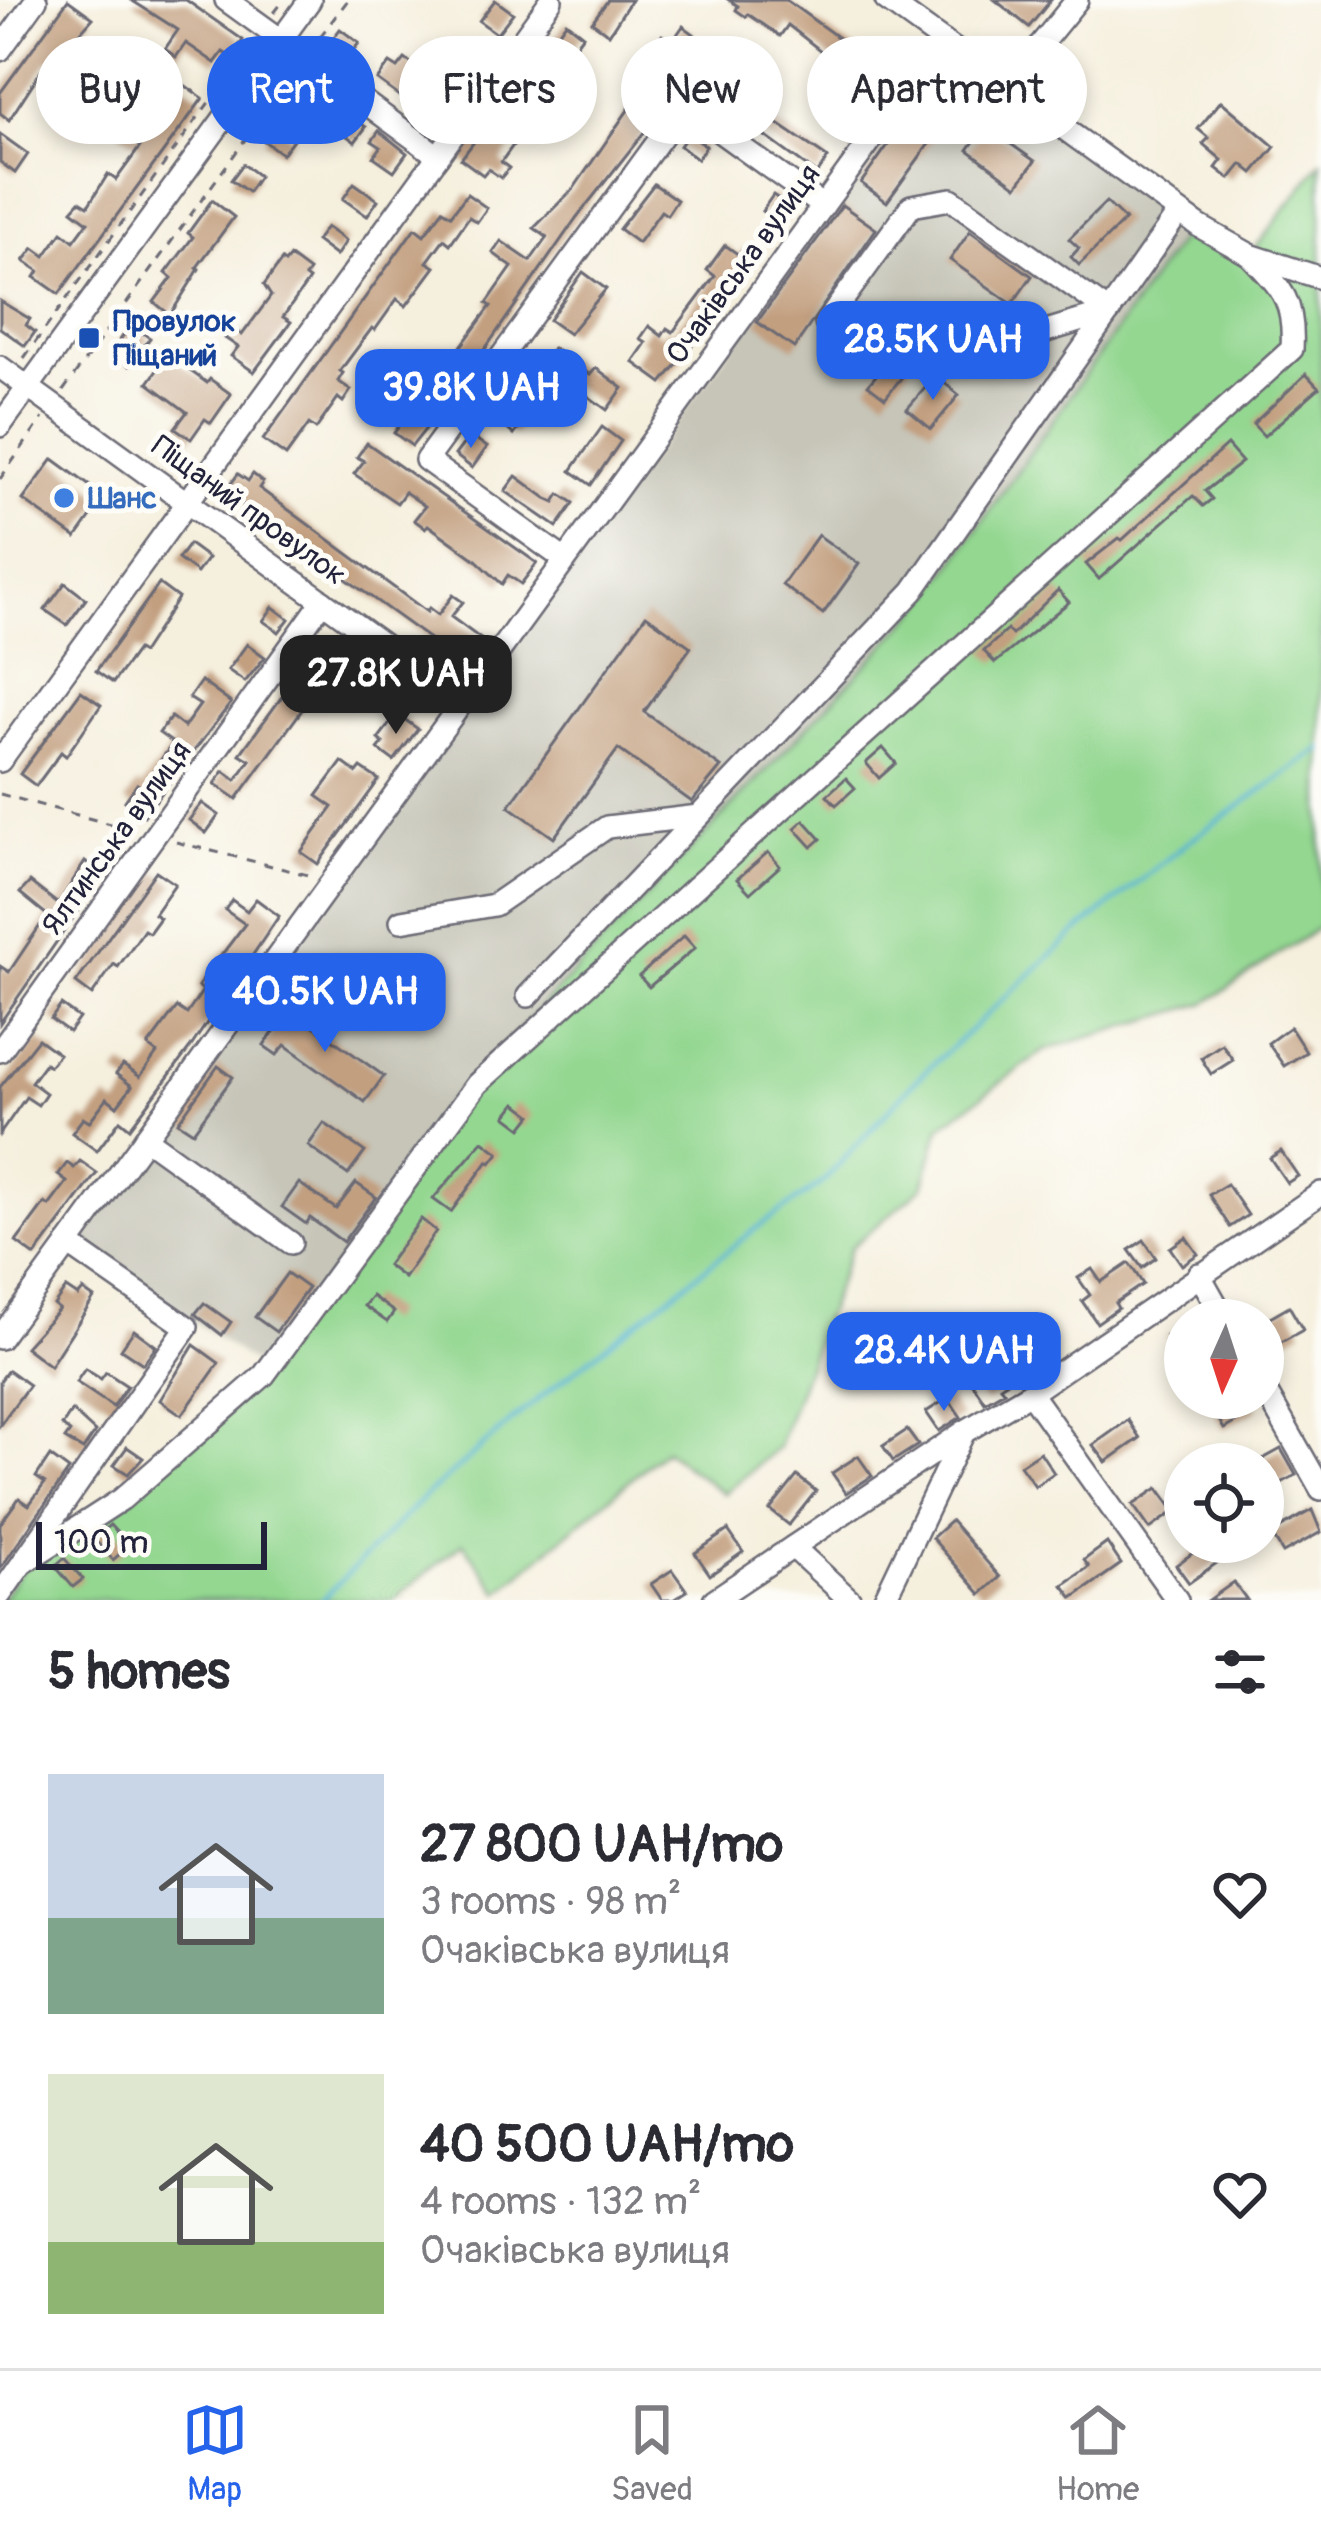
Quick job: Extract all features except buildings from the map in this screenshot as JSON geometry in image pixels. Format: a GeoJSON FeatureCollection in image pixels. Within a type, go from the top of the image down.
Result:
{"type":"FeatureCollection","features":[{"type":"Feature","properties":{"kind":"street"},"geometry":{"type":"LineString","coordinates":[[0,50],[36,0]]}},
{"type":"Feature","properties":{"kind":"street"},"geometry":{"type":"LineString","coordinates":[[226,0],[272,34]]}},
{"type":"Feature","properties":{"kind":"street"},"geometry":{"type":"LineString","coordinates":[[0,426],[13,376],[272,34],[310,0]]}},
{"type":"Feature","properties":{"kind":"street"},"geometry":{"type":"LineString","coordinates":[[0,761],[551,0]]}},
{"type":"Feature","properties":{"kind":"street"},"geometry":{"type":"LineString","coordinates":[[886,0],[936,36]]}},
{"type":"Feature","properties":{"kind":"street"},"geometry":{"type":"LineString","coordinates":[[1048,36],[1077,0]]}},
{"type":"Feature","properties":{"kind":"street"},"geometry":{"type":"LineString","coordinates":[[565,560],[426,460],[684,106],[823,206]]}},
{"type":"Feature","properties":{"kind":"street"},"geometry":{"type":"LineString","coordinates":[[375,110],[438,156]]}},
{"type":"Feature","properties":{"kind":"street"},"geometry":{"type":"LineString","coordinates":[[1087,142],[1179,212],[1250,255],[1321,278]]}},
{"type":"Feature","properties":{"kind":"street","name":"Очаківська вулиця"},"geometry":{"type":"LineString","coordinates":[[0,1338],[868,144]]}},
{"type":"Feature","properties":{"kind":"street"},"geometry":{"type":"LineString","coordinates":[[826,323],[911,206],[951,199],[1109,312]]}},
{"type":"Feature","properties":{"kind":"street"},"geometry":{"type":"LineString","coordinates":[[528,996],[913,591],[1179,212]]}},
{"type":"Feature","properties":{"kind":"street"},"geometry":{"type":"LineString","coordinates":[[23,1563],[122,1499],[264,1376],[477,1084],[1292,349],[1288,296],[1250,255]]}},
{"type":"Feature","properties":{"kind":"street"},"geometry":{"type":"LineString","coordinates":[[934,365],[1109,312]]}},
{"type":"Feature","properties":{"kind":"street","name":"Піщаний провулок"},"geometry":{"type":"LineString","coordinates":[[13,376],[462,702]]}},
{"type":"Feature","properties":{"kind":"street","name":"Ялтинська вулиця"},"geometry":{"type":"LineString","coordinates":[[0,1051],[322,601]]}},
{"type":"Feature","properties":{"kind":"street"},"geometry":{"type":"LineString","coordinates":[[401,921],[494,905],[608,827],[699,816]]}},
{"type":"Feature","properties":{"kind":"street"},"geometry":{"type":"LineString","coordinates":[[145,1138],[291,1243]]}},
{"type":"Feature","properties":{"kind":"street"},"geometry":{"type":"LineString","coordinates":[[715,1600],[964,1432],[1030,1393],[1321,1193]]}},
{"type":"Feature","properties":{"kind":"street"},"geometry":{"type":"LineString","coordinates":[[0,1595],[187,1327],[68,1244]]}},
{"type":"Feature","properties":{"kind":"street"},"geometry":{"type":"LineString","coordinates":[[1199,1274],[1213,1299]]}},
{"type":"Feature","properties":{"kind":"street"},"geometry":{"type":"LineString","coordinates":[[1030,1393],[1177,1600]]}},
{"type":"Feature","properties":{"kind":"street"},"geometry":{"type":"LineString","coordinates":[[1281,1419],[1321,1489]]}},
{"type":"Feature","properties":{"kind":"street"},"geometry":{"type":"LineString","coordinates":[[884,1600],[964,1432]]}},
{"type":"Feature","properties":{"kind":"street"},"geometry":{"type":"LineString","coordinates":[[793,1547],[850,1600]]}},
{"type":"Feature","properties":{"kind":"path"},"geometry":{"type":"LineString","coordinates":[[13,376],[272,34],[284,0]]}},
{"type":"Feature","properties":{"kind":"path"},"geometry":{"type":"LineString","coordinates":[[0,478],[348,0]]}},
{"type":"Feature","properties":{"kind":"path"},"geometry":{"type":"LineString","coordinates":[[0,794],[332,881]]}},
{"type":"Feature","properties":{"kind":"shaded area"},"geometry":{"type":"Polygon","coordinates":[[[879,144],[1070,144],[1187,229],[925,603],[472,1080],[261,1369],[81,1242],[879,144]]]}},
{"type":"Feature","properties":{"kind":"green space"},"geometry":{"type":"Polygon","coordinates":[[[1321,162],[1321,926],[1206,1003],[1045,1050],[940,1127],[923,1187],[851,1247],[778,1447],[724,1494],[665,1450],[499,1592],[463,1543],[393,1600],[0,1600],[40,1545],[118,1495],[261,1369],[472,1080],[925,603],[1187,229],[1250,255],[1321,162]]]}},
{"type":"Feature","properties":{"kind":"waterway"},"geometry":{"type":"LineString","coordinates":[[322,1600],[420,1501],[523,1411],[754,1230],[822,1183],[915,1081],[1073,935],[1192,839],[1321,749]]}},
{"type":"Feature","properties":{"kind":"place","name":"Провулок Піщаний"},"geometry":{"type":"Point","coordinates":[89,338]}},
{"type":"Feature","properties":{"kind":"place","name":"Шанс"},"geometry":{"type":"Point","coordinates":[64,498]}}]}
